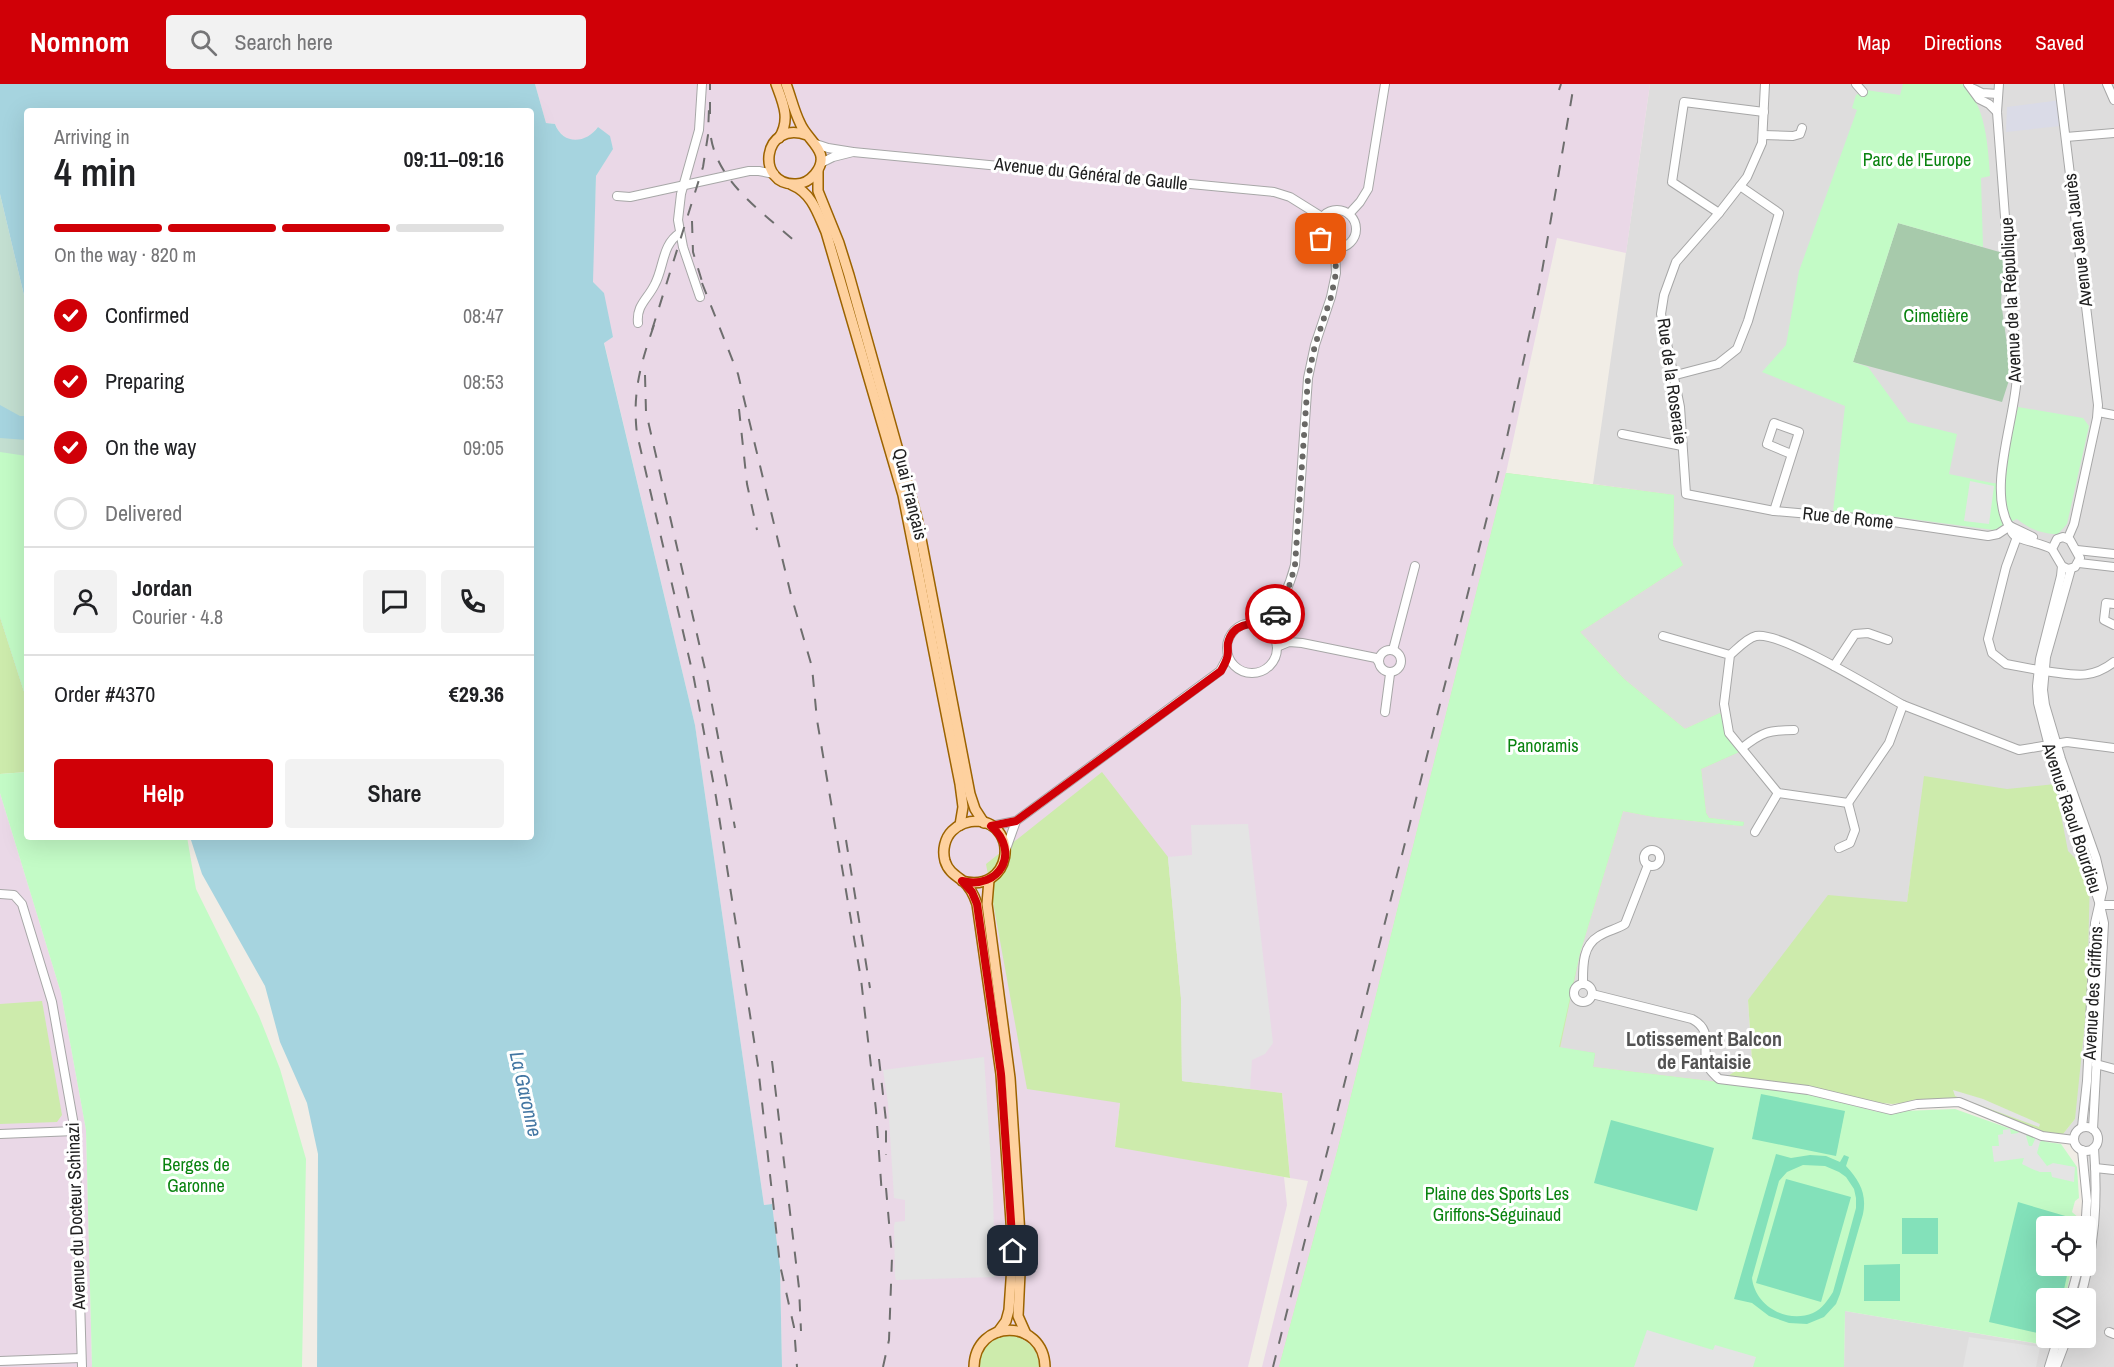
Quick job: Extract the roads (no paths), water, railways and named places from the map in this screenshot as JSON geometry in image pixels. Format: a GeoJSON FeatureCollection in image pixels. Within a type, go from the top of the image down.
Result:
{"type":"FeatureCollection","features":[{"type":"Feature","properties":{"kind":"main road"},"geometry":{"type":"LineString","coordinates":[[776,84],[786,115],[785,125],[779,138]]}},
{"type":"Feature","properties":{"kind":"main road"},"geometry":{"type":"LineString","coordinates":[[786,84],[800,123],[820,150],[819,167],[807,182],[792,185],[785,183],[774,174],[768,159],[773,143],[793,132],[807,135]]}},
{"type":"Feature","properties":{"kind":"main road","name":"Quai Français"},"geometry":{"type":"LineString","coordinates":[[819,167],[818,191],[849,275],[912,496],[970,794],[975,809],[988,824]]}},
{"type":"Feature","properties":{"kind":"main road","name":"Quai Français"},"geometry":{"type":"LineString","coordinates":[[792,185],[808,195],[826,232],[903,495],[960,784],[963,807],[960,825]]}},
{"type":"Feature","properties":{"kind":"main road"},"geometry":{"type":"LineString","coordinates":[[962,881],[980,883],[989,880],[1002,868],[1006,851],[1004,841],[999,832],[988,824],[976,821],[960,825],[947,837],[943,853],[949,870],[972,892],[977,904],[1001,1074],[1013,1251],[1009,1310],[1006,1321],[998,1332]]}},
{"type":"Feature","properties":{"kind":"main road"},"geometry":{"type":"LineString","coordinates":[[989,880],[987,904],[1008,1058],[1014,1132],[1021,1250],[1018,1316],[1026,1334]]}},
{"type":"Feature","properties":{"kind":"main road"},"geometry":{"type":"LineString","coordinates":[[974,1367],[976,1354],[981,1344],[988,1337],[1007,1330],[1026,1334],[1042,1350],[1045,1364],[1055,1367]]}},
{"type":"Feature","properties":{"kind":"street"},"geometry":{"type":"LineString","coordinates":[[700,297],[680,233],[678,213],[699,130],[702,84]]}},
{"type":"Feature","properties":{"kind":"street"},"geometry":{"type":"LineString","coordinates":[[1349,214],[1368,189],[1385,84]]}},
{"type":"Feature","properties":{"kind":"street","name":"Rue de la Roseraie"},"geometry":{"type":"LineString","coordinates":[[1686,494],[1680,407],[1661,314],[1664,295],[1676,262],[1747,177],[1762,143],[1765,84]]}},
{"type":"Feature","properties":{"kind":"street"},"geometry":{"type":"LineString","coordinates":[[1856,84],[1863,92]]}},
{"type":"Feature","properties":{"kind":"street","name":"Avenue de la République"},"geometry":{"type":"LineString","coordinates":[[1999,84],[1997,112],[2017,374],[2001,495],[2004,518],[2017,537]]}},
{"type":"Feature","properties":{"kind":"street","name":"Avenue Jean Jaurès"},"geometry":{"type":"LineString","coordinates":[[2059,84],[2097,395],[2097,412]]}},
{"type":"Feature","properties":{"kind":"street"},"geometry":{"type":"LineString","coordinates":[[2107,84],[2114,100]]}},
{"type":"Feature","properties":{"kind":"street"},"geometry":{"type":"LineString","coordinates":[[1970,86],[1982,93],[1998,94]]}},
{"type":"Feature","properties":{"kind":"street"},"geometry":{"type":"LineString","coordinates":[[1970,86],[1979,99],[1989,104],[1997,112]]}},
{"type":"Feature","properties":{"kind":"street"},"geometry":{"type":"LineString","coordinates":[[1719,213],[1672,182],[1684,102],[1764,112]]}},
{"type":"Feature","properties":{"kind":"street"},"geometry":{"type":"LineString","coordinates":[[1763,135],[1793,136],[1800,134],[1802,128]]}},
{"type":"Feature","properties":{"kind":"street"},"geometry":{"type":"LineString","coordinates":[[2066,137],[2114,133]]}},
{"type":"Feature","properties":{"kind":"street","name":"Avenue du Général de Gaulle"},"geometry":{"type":"LineString","coordinates":[[816,144],[853,152],[1274,192],[1290,197],[1322,217]]}},
{"type":"Feature","properties":{"kind":"street","name":"Avenue du Général de Gaulle"},"geometry":{"type":"LineString","coordinates":[[819,167],[833,157],[853,152]]}},
{"type":"Feature","properties":{"kind":"street"},"geometry":{"type":"LineString","coordinates":[[617,196],[630,197],[749,171],[774,174]]}},
{"type":"Feature","properties":{"kind":"street"},"geometry":{"type":"LineString","coordinates":[[1672,376],[1718,364],[1737,350],[1748,321],[1779,213],[1740,186]]}},
{"type":"Feature","properties":{"kind":"street"},"geometry":{"type":"LineString","coordinates":[[1332,211],[1343,211],[1349,214],[1355,224],[1354,236],[1347,245],[1335,248],[1324,243],[1318,234],[1322,217],[1332,211]]}},
{"type":"Feature","properties":{"kind":"street"},"geometry":{"type":"LineString","coordinates":[[638,323],[639,308],[656,284],[669,242],[680,233]]}},
{"type":"Feature","properties":{"kind":"street"},"geometry":{"type":"LineString","coordinates":[[1266,628],[1283,601],[1295,565],[1308,378],[1336,273],[1335,248]]}},
{"type":"Feature","properties":{"kind":"street"},"geometry":{"type":"LineString","coordinates":[[2068,538],[2074,524],[2097,412],[2114,416]]}},
{"type":"Feature","properties":{"kind":"street"},"geometry":{"type":"LineString","coordinates":[[1774,511],[1798,432],[1774,423],[1767,444],[1791,454]]}},
{"type":"Feature","properties":{"kind":"street"},"geometry":{"type":"LineString","coordinates":[[1622,434],[1683,446]]}},
{"type":"Feature","properties":{"kind":"street","name":"Rue de Rome"},"geometry":{"type":"LineString","coordinates":[[1686,494],[1774,511],[1880,520],[1988,536],[1998,534],[2010,526]]}},
{"type":"Feature","properties":{"kind":"street"},"geometry":{"type":"LineString","coordinates":[[2010,526],[2030,536],[2055,540],[2059,537],[2068,538],[2079,554],[2079,563]]}},
{"type":"Feature","properties":{"kind":"street"},"geometry":{"type":"LineString","coordinates":[[2114,567],[2079,563],[2071,568],[2062,566],[2052,549],[2043,543],[2017,537],[2006,567],[1988,639],[1992,653],[2006,664],[2041,671],[2086,676],[2096,674],[2114,662]]}},
{"type":"Feature","properties":{"kind":"street"},"geometry":{"type":"LineString","coordinates":[[2052,549],[2055,540]]}},
{"type":"Feature","properties":{"kind":"street"},"geometry":{"type":"LineString","coordinates":[[2077,550],[2114,554]]}},
{"type":"Feature","properties":{"kind":"street"},"geometry":{"type":"LineString","coordinates":[[1393,650],[1415,566]]}},
{"type":"Feature","properties":{"kind":"street","name":"Avenue Raoul Bourdieu"},"geometry":{"type":"LineString","coordinates":[[2062,566],[2041,671],[2053,745],[2100,872],[2103,888],[2100,905]]}},
{"type":"Feature","properties":{"kind":"street","name":"Avenue Raoul Bourdieu"},"geometry":{"type":"LineString","coordinates":[[2041,671],[2071,568]]}},
{"type":"Feature","properties":{"kind":"street"},"geometry":{"type":"LineString","coordinates":[[2114,604],[2106,603],[2104,620],[2114,625]]}},
{"type":"Feature","properties":{"kind":"street"},"geometry":{"type":"LineString","coordinates":[[988,824],[1016,821],[1221,671],[1228,656],[1228,640],[1237,628],[1251,623],[1266,628],[1271,633],[1276,647],[1272,662],[1266,668],[1251,673],[1240,670],[1221,671]]}},
{"type":"Feature","properties":{"kind":"street"},"geometry":{"type":"LineString","coordinates":[[1834,666],[1855,634],[1868,633],[1888,640]]}},
{"type":"Feature","properties":{"kind":"street"},"geometry":{"type":"LineString","coordinates":[[1848,803],[1778,793],[1729,733],[1724,704],[1730,655],[1753,636],[1768,635],[1834,666],[1903,705],[2019,750],[2067,742],[2114,748]]}},
{"type":"Feature","properties":{"kind":"street"},"geometry":{"type":"LineString","coordinates":[[1663,636],[1730,655]]}},
{"type":"Feature","properties":{"kind":"street"},"geometry":{"type":"LineString","coordinates":[[1276,647],[1289,642],[1302,643],[1376,658],[1380,668],[1390,674],[1397,672],[1402,666],[1400,655],[1393,650]]}},
{"type":"Feature","properties":{"kind":"street"},"geometry":{"type":"LineString","coordinates":[[1378,661],[1382,653],[1393,650]]}},
{"type":"Feature","properties":{"kind":"street"},"geometry":{"type":"LineString","coordinates":[[1228,656],[1240,670]]}},
{"type":"Feature","properties":{"kind":"street"},"geometry":{"type":"LineString","coordinates":[[1385,712],[1390,674]]}},
{"type":"Feature","properties":{"kind":"street"},"geometry":{"type":"LineString","coordinates":[[1839,848],[1850,843],[1855,831],[1848,803],[1889,743],[1903,705]]}},
{"type":"Feature","properties":{"kind":"street"},"geometry":{"type":"LineString","coordinates":[[1742,748],[1759,734],[1794,730]]}},
{"type":"Feature","properties":{"kind":"street"},"geometry":{"type":"LineString","coordinates":[[1755,832],[1778,793]]}},
{"type":"Feature","properties":{"kind":"street"},"geometry":{"type":"LineString","coordinates":[[1006,851],[1016,821]]}},
{"type":"Feature","properties":{"kind":"street"},"geometry":{"type":"LineString","coordinates":[[1583,984],[1586,951],[1598,936],[1625,924],[1648,865]]}},
{"type":"Feature","properties":{"kind":"street","name":"Avenue du Docteur Schinazi"},"geometry":{"type":"LineString","coordinates":[[0,894],[14,895],[22,904],[52,1002],[75,1131],[82,1367]]}},
{"type":"Feature","properties":{"kind":"street"},"geometry":{"type":"LineString","coordinates":[[2100,905],[2114,905]]}},
{"type":"Feature","properties":{"kind":"street","name":"Avenue des Griffons"},"geometry":{"type":"LineString","coordinates":[[2082,1128],[2096,1064],[2104,923],[2100,905]]}},
{"type":"Feature","properties":{"kind":"street","name":"Avenue des Griffons"},"geometry":{"type":"LineString","coordinates":[[2094,1130],[2090,1094],[2096,923],[2100,905]]}},
{"type":"Feature","properties":{"kind":"street"},"geometry":{"type":"LineString","coordinates":[[1583,984],[1590,988],[1592,994],[1587,1001],[1581,1001],[1576,998],[1574,990],[1578,985],[1583,984]]}},
{"type":"Feature","properties":{"kind":"street"},"geometry":{"type":"LineString","coordinates":[[1592,994],[1692,1019],[1701,1024],[1706,1033],[1706,1061],[1710,1070],[1719,1079],[1808,1090],[1891,1110],[1925,1103],[1959,1102],[2042,1137],[2074,1140]]}},
{"type":"Feature","properties":{"kind":"street"},"geometry":{"type":"LineString","coordinates":[[2096,1064],[2114,1069]]}},
{"type":"Feature","properties":{"kind":"street"},"geometry":{"type":"LineString","coordinates":[[2082,1288],[2095,1233],[2094,1148],[2098,1138],[2094,1130],[2082,1128],[2076,1132],[2074,1140],[2076,1146],[2082,1150],[2094,1148]]}},
{"type":"Feature","properties":{"kind":"street"},"geometry":{"type":"LineString","coordinates":[[0,1134],[75,1131]]}},
{"type":"Feature","properties":{"kind":"street"},"geometry":{"type":"LineString","coordinates":[[2082,1150],[2087,1200],[2086,1216]]}},
{"type":"Feature","properties":{"kind":"street"},"geometry":{"type":"LineString","coordinates":[[2095,1168],[2114,1170]]}},
{"type":"Feature","properties":{"kind":"street"},"geometry":{"type":"LineString","coordinates":[[2049,1367],[2055,1348]]}},
{"type":"Feature","properties":{"kind":"street"},"geometry":{"type":"LineString","coordinates":[[2056,1367],[2063,1348]]}},
{"type":"Feature","properties":{"kind":"street"},"geometry":{"type":"LineString","coordinates":[[0,1361],[81,1358]]}},
{"type":"Feature","properties":{"kind":"water","name":"La Garonne"},"geometry":{"type":"Polygon","coordinates":[[[0,84],[535,84],[546,123],[555,124],[564,136],[575,140],[582,139],[598,127],[610,136],[613,149],[596,176],[593,282],[604,293],[613,337],[604,343],[695,725],[764,1205],[772,1204],[780,1267],[782,1367],[317,1367],[318,1154],[307,1103],[280,1042],[265,986],[202,874],[191,840],[534,840],[534,108],[24,108],[24,295],[0,194],[0,84]]]}},
{"type":"Feature","properties":{"kind":"water"},"geometry":{"type":"Polygon","coordinates":[[[0,405],[24,416],[24,440],[0,438],[0,405]]]}},
{"type":"Feature","properties":{"kind":"railway"},"geometry":{"type":"LineString","coordinates":[[710,84],[710,114]]}},
{"type":"Feature","properties":{"kind":"railway"},"geometry":{"type":"LineString","coordinates":[[1559,90],[1561,84]]}},
{"type":"Feature","properties":{"kind":"railway"},"geometry":{"type":"LineString","coordinates":[[1273,1367],[1506,442],[1539,289],[1574,84]]}},
{"type":"Feature","properties":{"kind":"railway"},"geometry":{"type":"LineString","coordinates":[[652,330],[703,167],[709,108]]}},
{"type":"Feature","properties":{"kind":"railway"},"geometry":{"type":"LineString","coordinates":[[711,138],[716,155],[734,185],[759,211],[800,246]]}},
{"type":"Feature","properties":{"kind":"railway"},"geometry":{"type":"LineString","coordinates":[[692,221],[693,252],[705,291]]}},
{"type":"Feature","properties":{"kind":"railway"},"geometry":{"type":"LineString","coordinates":[[702,283],[738,374],[791,595],[812,667],[817,720],[861,979],[876,1110],[882,1196]]}},
{"type":"Feature","properties":{"kind":"railway"},"geometry":{"type":"LineString","coordinates":[[654,325],[639,378],[636,405],[637,434],[694,679],[716,797],[758,1066],[780,1265],[794,1327],[797,1367]]}},
{"type":"Feature","properties":{"kind":"railway"},"geometry":{"type":"LineString","coordinates":[[645,375],[646,412],[707,678],[735,828]]}},
{"type":"Feature","properties":{"kind":"railway"},"geometry":{"type":"LineString","coordinates":[[739,409],[747,484],[757,530]]}},
{"type":"Feature","properties":{"kind":"railway"},"geometry":{"type":"LineString","coordinates":[[846,840],[870,988]]}},
{"type":"Feature","properties":{"kind":"railway"},"geometry":{"type":"LineString","coordinates":[[879,1059],[886,1121],[886,1155]]}},
{"type":"Feature","properties":{"kind":"railway"},"geometry":{"type":"LineString","coordinates":[[772,1061],[799,1288],[801,1331]]}},
{"type":"Feature","properties":{"kind":"railway"},"geometry":{"type":"LineString","coordinates":[[883,1367],[889,1340],[892,1257],[886,1188]]}},
{"type":"Feature","properties":{"kind":"district","name":"Lotissement Balcon de Fantaisie"},"geometry":{"type":"Point","coordinates":[1704,1050]}},
{"type":"Feature","properties":{"kind":"park label","name":"Parc de l'Europe"},"geometry":{"type":"Point","coordinates":[1917,160]}},
{"type":"Feature","properties":{"kind":"park label","name":"Cimetière"},"geometry":{"type":"Point","coordinates":[1936,316]}},
{"type":"Feature","properties":{"kind":"park label","name":"Panoramis"},"geometry":{"type":"Point","coordinates":[1543,746]}},
{"type":"Feature","properties":{"kind":"park label","name":"Berges de Garonne"},"geometry":{"type":"Point","coordinates":[196,1175]}},
{"type":"Feature","properties":{"kind":"park label","name":"Plaine des Sports Les Griffons-Séguinaud"},"geometry":{"type":"Point","coordinates":[1497,1204]}}]}
